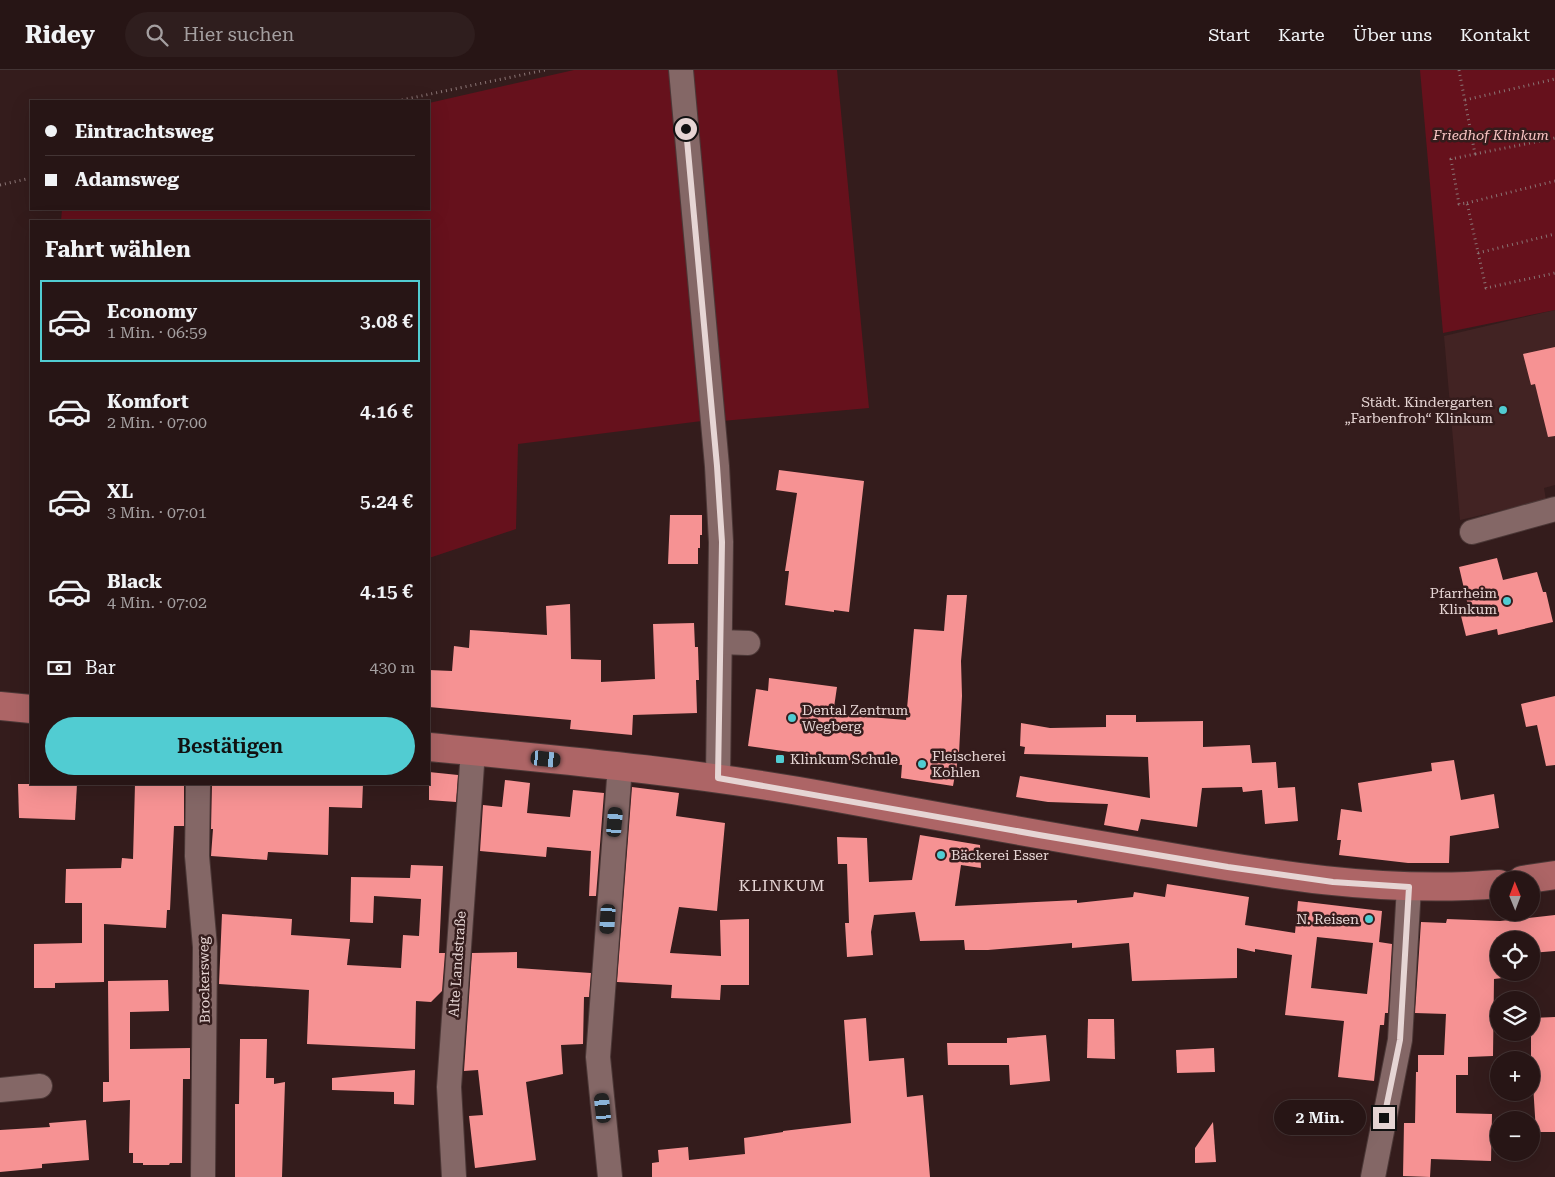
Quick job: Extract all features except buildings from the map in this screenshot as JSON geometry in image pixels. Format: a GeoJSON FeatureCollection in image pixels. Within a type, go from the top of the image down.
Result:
{"type":"FeatureCollection","features":[{"type":"Feature","properties":{"kind":"main road"},"geometry":{"type":"LineString","coordinates":[[0,706],[30,709]]}},
{"type":"Feature","properties":{"kind":"main road"},"geometry":{"type":"LineString","coordinates":[[430,747],[718,778],[1228,867],[1333,882],[1409,887],[1490,884]]}},
{"type":"Feature","properties":{"kind":"main road"},"geometry":{"type":"LineString","coordinates":[[1540,877],[1555,875]]}},
{"type":"Feature","properties":{"kind":"street"},"geometry":{"type":"LineString","coordinates":[[681,70],[717,466],[722,542],[718,778]]}},
{"type":"Feature","properties":{"kind":"street"},"geometry":{"type":"LineString","coordinates":[[1472,532],[1555,509]]}},
{"type":"Feature","properties":{"kind":"street"},"geometry":{"type":"LineString","coordinates":[[720,642],[748,643]]}},
{"type":"Feature","properties":{"kind":"street","name":"Alte Landstraße"},"geometry":{"type":"LineString","coordinates":[[454,1177],[449,1087],[472,751]]}},
{"type":"Feature","properties":{"kind":"street"},"geometry":{"type":"LineString","coordinates":[[610,1177],[598,1057],[620,766]]}},
{"type":"Feature","properties":{"kind":"street","name":"Brockersweg"},"geometry":{"type":"LineString","coordinates":[[198,785],[197,856],[205,947],[204,1177]]}},
{"type":"Feature","properties":{"kind":"street"},"geometry":{"type":"LineString","coordinates":[[1373,1177],[1400,1040],[1409,887]]}},
{"type":"Feature","properties":{"kind":"street"},"geometry":{"type":"LineString","coordinates":[[0,1090],[40,1086]]}},
{"type":"Feature","properties":{"kind":"path"},"geometry":{"type":"LineString","coordinates":[[402,100],[545,70]]}},
{"type":"Feature","properties":{"kind":"path"},"geometry":{"type":"LineString","coordinates":[[1459,70],[1475,154]]}},
{"type":"Feature","properties":{"kind":"path"},"geometry":{"type":"LineString","coordinates":[[1465,100],[1555,78]]}},
{"type":"Feature","properties":{"kind":"path"},"geometry":{"type":"LineString","coordinates":[[1555,138],[1451,159],[1459,204],[1555,181]]}},
{"type":"Feature","properties":{"kind":"path"},"geometry":{"type":"LineString","coordinates":[[0,185],[30,178]]}},
{"type":"Feature","properties":{"kind":"path"},"geometry":{"type":"LineString","coordinates":[[1467,203],[1486,288],[1555,273]]}},
{"type":"Feature","properties":{"kind":"path"},"geometry":{"type":"LineString","coordinates":[[1478,253],[1555,234]]}},
{"type":"Feature","properties":{"kind":"shaded area","name":"Städt. Kindergarten „Farbenfroh“ Klinkum"},"geometry":{"type":"Polygon","coordinates":[[[1555,310],[1555,485],[1544,488],[1546,500],[1460,520],[1444,336],[1555,310]]]}},
{"type":"Feature","properties":{"kind":"green space"},"geometry":{"type":"Polygon","coordinates":[[[574,70],[674,70],[702,421],[518,444],[516,529],[430,558],[430,220],[61,220],[62,210],[430,210],[430,103],[574,70]]]}},
{"type":"Feature","properties":{"kind":"green space"},"geometry":{"type":"Polygon","coordinates":[[[688,70],[837,70],[869,408],[722,421],[688,70]]]}},
{"type":"Feature","properties":{"kind":"green space","name":"Friedhof Klinkum"},"geometry":{"type":"Polygon","coordinates":[[[1420,70],[1555,70],[1555,310],[1443,333],[1420,70]]]}},
{"type":"Feature","properties":{"kind":"place","name":"Städt. Kindergarten „Farbenfroh“ Klinkum"},"geometry":{"type":"Point","coordinates":[1503,410]}},
{"type":"Feature","properties":{"kind":"place","name":"Pfarrheim Klinkum"},"geometry":{"type":"Point","coordinates":[1507,601]}},
{"type":"Feature","properties":{"kind":"place","name":"Dental Zentrum Wegberg"},"geometry":{"type":"Point","coordinates":[792,718]}},
{"type":"Feature","properties":{"kind":"place","name":"Klinkum Schule"},"geometry":{"type":"Point","coordinates":[780,759]}},
{"type":"Feature","properties":{"kind":"place","name":"Fleischerei Kohlen"},"geometry":{"type":"Point","coordinates":[922,764]}},
{"type":"Feature","properties":{"kind":"place","name":"Bäckerei Esser"},"geometry":{"type":"Point","coordinates":[941,855]}},
{"type":"Feature","properties":{"kind":"place","name":"N. Reisen"},"geometry":{"type":"Point","coordinates":[1369,919]}},
{"type":"Feature","properties":{"kind":"district","name":"KLINKUM"},"geometry":{"type":"Point","coordinates":[782,885]}},
{"type":"Feature","properties":{"kind":"route"},"geometry":{"type":"LineString","coordinates":[[686,129],[717,466],[722,542],[718,778],[1228,867],[1333,882],[1409,887],[1400,1040],[1384,1118]]}}]}
